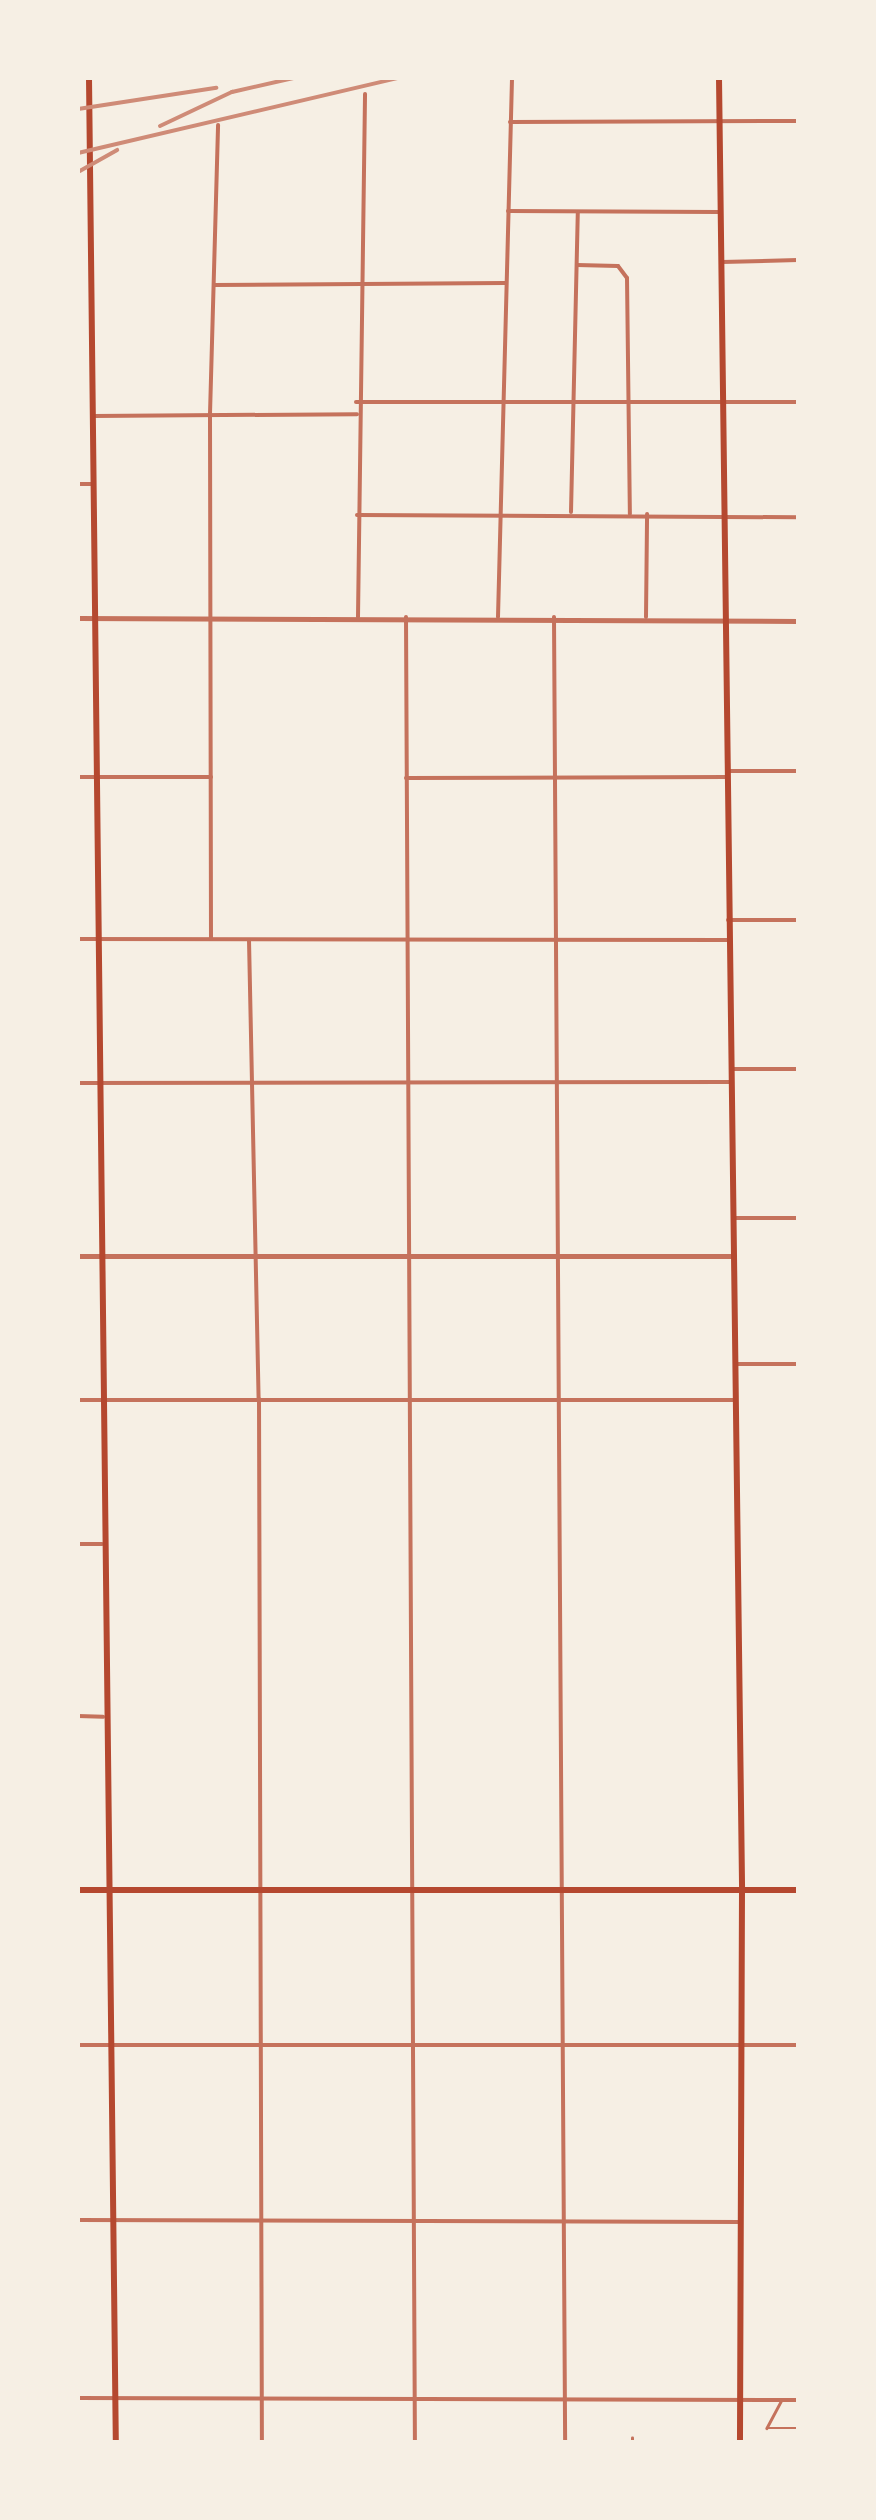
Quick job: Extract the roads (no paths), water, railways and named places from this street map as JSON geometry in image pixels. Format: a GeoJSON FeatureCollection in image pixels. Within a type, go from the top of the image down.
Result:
{"type":"FeatureCollection","features":[{"type":"Feature","properties":{"kind":"main road"},"geometry":{"type":"LineString","coordinates":[[89,78],[103,1716],[116,2442]]}},
{"type":"Feature","properties":{"kind":"main road"},"geometry":{"type":"LineString","coordinates":[[719,78],[742,1890],[740,2442]]}},
{"type":"Feature","properties":{"kind":"main road"},"geometry":{"type":"LineString","coordinates":[[78,1890],[798,1890]]}},
{"type":"Feature","properties":{"kind":"street"},"geometry":{"type":"LineString","coordinates":[[498,616],[512,78]]}},
{"type":"Feature","properties":{"kind":"street"},"geometry":{"type":"LineString","coordinates":[[358,617],[356,402],[365,94]]}},
{"type":"Feature","properties":{"kind":"street"},"geometry":{"type":"LineString","coordinates":[[510,122],[798,121]]}},
{"type":"Feature","properties":{"kind":"street"},"geometry":{"type":"LineString","coordinates":[[211,939],[210,414],[218,126]]}},
{"type":"Feature","properties":{"kind":"street"},"geometry":{"type":"LineString","coordinates":[[508,212],[721,212]]}},
{"type":"Feature","properties":{"kind":"street"},"geometry":{"type":"LineString","coordinates":[[571,514],[578,212]]}},
{"type":"Feature","properties":{"kind":"street"},"geometry":{"type":"LineString","coordinates":[[722,262],[798,260]]}},
{"type":"Feature","properties":{"kind":"street"},"geometry":{"type":"LineString","coordinates":[[577,265],[618,266],[625,272],[630,514]]}},
{"type":"Feature","properties":{"kind":"street"},"geometry":{"type":"LineString","coordinates":[[214,285],[506,284]]}},
{"type":"Feature","properties":{"kind":"street"},"geometry":{"type":"LineString","coordinates":[[356,402],[798,402]]}},
{"type":"Feature","properties":{"kind":"street"},"geometry":{"type":"LineString","coordinates":[[94,416],[356,414]]}},
{"type":"Feature","properties":{"kind":"street"},"geometry":{"type":"LineString","coordinates":[[78,484],[94,484]]}},
{"type":"Feature","properties":{"kind":"street"},"geometry":{"type":"LineString","coordinates":[[646,617],[647,514]]}},
{"type":"Feature","properties":{"kind":"street"},"geometry":{"type":"LineString","coordinates":[[357,515],[798,516]]}},
{"type":"Feature","properties":{"kind":"street"},"geometry":{"type":"LineString","coordinates":[[78,618],[554,616],[798,621]]}},
{"type":"Feature","properties":{"kind":"street"},"geometry":{"type":"LineString","coordinates":[[554,616],[566,1891],[565,2442]]}},
{"type":"Feature","properties":{"kind":"street"},"geometry":{"type":"LineString","coordinates":[[406,617],[414,2442]]}},
{"type":"Feature","properties":{"kind":"street"},"geometry":{"type":"LineString","coordinates":[[406,778],[798,771]]}},
{"type":"Feature","properties":{"kind":"street"},"geometry":{"type":"LineString","coordinates":[[78,776],[211,777]]}},
{"type":"Feature","properties":{"kind":"street"},"geometry":{"type":"LineString","coordinates":[[728,920],[798,920]]}},
{"type":"Feature","properties":{"kind":"street"},"geometry":{"type":"LineString","coordinates":[[78,939],[729,940]]}},
{"type":"Feature","properties":{"kind":"street"},"geometry":{"type":"LineString","coordinates":[[249,940],[259,1399],[262,2442]]}},
{"type":"Feature","properties":{"kind":"street"},"geometry":{"type":"LineString","coordinates":[[732,1069],[798,1070]]}},
{"type":"Feature","properties":{"kind":"street"},"geometry":{"type":"LineString","coordinates":[[78,1083],[731,1082]]}},
{"type":"Feature","properties":{"kind":"street"},"geometry":{"type":"LineString","coordinates":[[734,1218],[798,1218]]}},
{"type":"Feature","properties":{"kind":"street"},"geometry":{"type":"LineString","coordinates":[[78,1256],[734,1256]]}},
{"type":"Feature","properties":{"kind":"street"},"geometry":{"type":"LineString","coordinates":[[735,1364],[798,1364]]}},
{"type":"Feature","properties":{"kind":"street"},"geometry":{"type":"LineString","coordinates":[[78,1400],[736,1400]]}},
{"type":"Feature","properties":{"kind":"street"},"geometry":{"type":"LineString","coordinates":[[78,1544],[102,1544]]}},
{"type":"Feature","properties":{"kind":"street"},"geometry":{"type":"LineString","coordinates":[[78,1716],[103,1716]]}},
{"type":"Feature","properties":{"kind":"street"},"geometry":{"type":"LineString","coordinates":[[78,2045],[798,2046]]}},
{"type":"Feature","properties":{"kind":"street"},"geometry":{"type":"LineString","coordinates":[[78,2220],[740,2222]]}},
{"type":"Feature","properties":{"kind":"street"},"geometry":{"type":"LineString","coordinates":[[78,2398],[798,2400]]}},
{"type":"Feature","properties":{"kind":"lane"},"geometry":{"type":"LineString","coordinates":[[782,2400],[770,2412],[768,2428],[798,2428]]}},
{"type":"Feature","properties":{"kind":"railway"},"geometry":{"type":"LineString","coordinates":[[160,126],[232,92],[293,78]]}},
{"type":"Feature","properties":{"kind":"railway"},"geometry":{"type":"LineString","coordinates":[[78,153],[398,78]]}},
{"type":"Feature","properties":{"kind":"railway"},"geometry":{"type":"LineString","coordinates":[[78,109],[216,88]]}},
{"type":"Feature","properties":{"kind":"railway"},"geometry":{"type":"LineString","coordinates":[[78,172],[117,150]]}}]}
